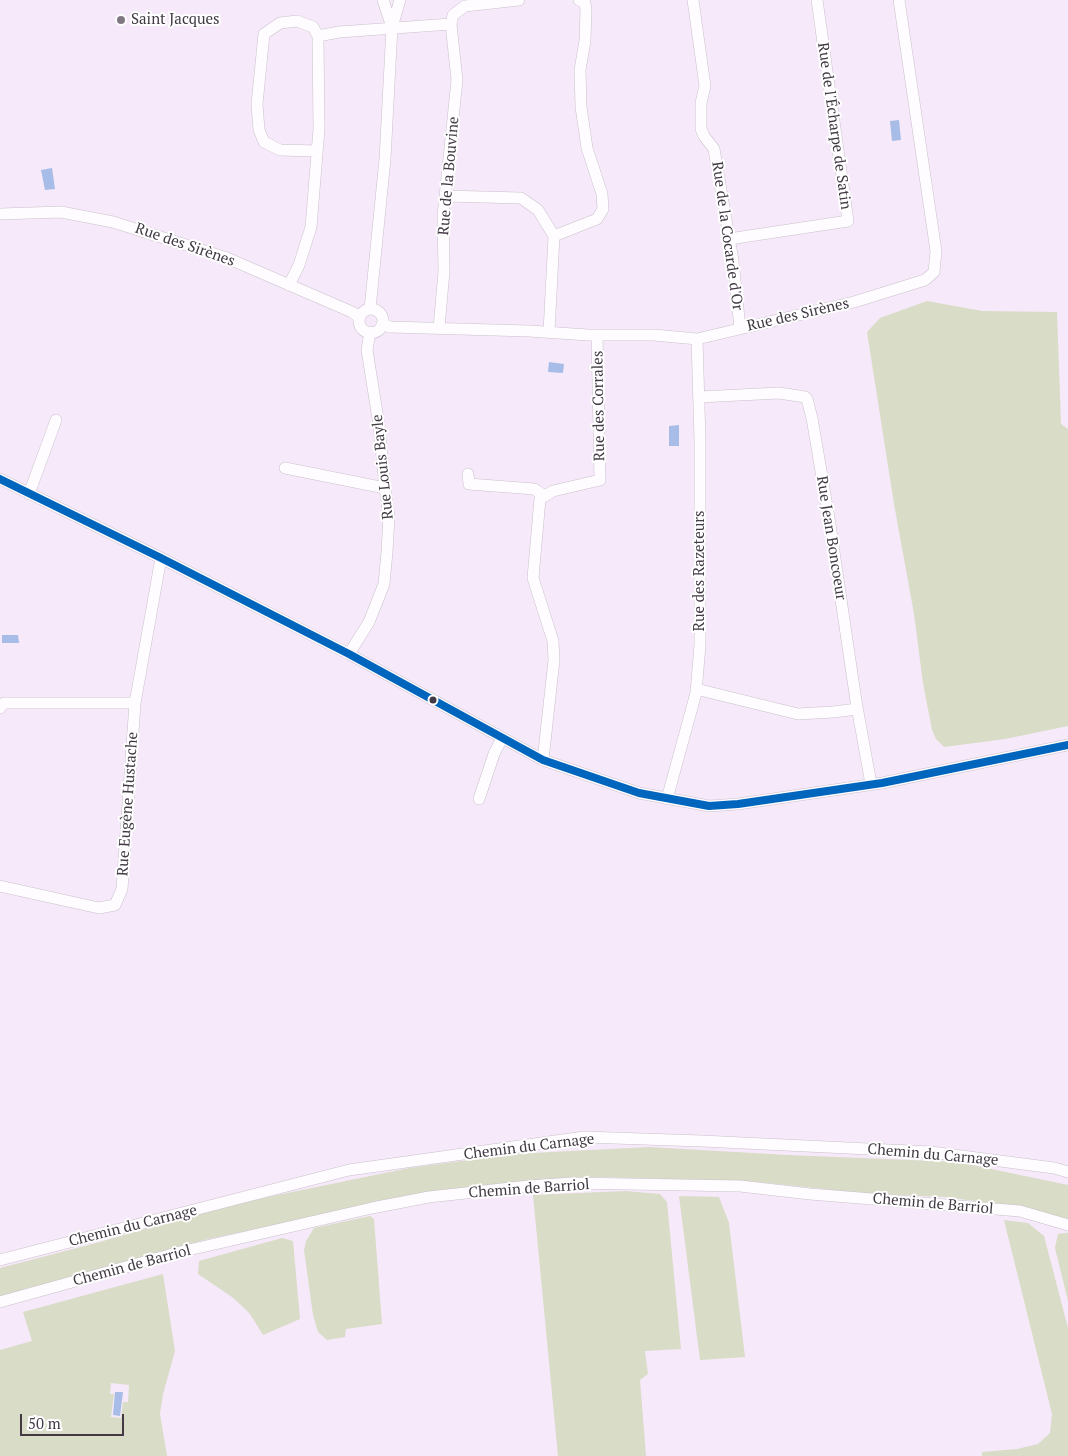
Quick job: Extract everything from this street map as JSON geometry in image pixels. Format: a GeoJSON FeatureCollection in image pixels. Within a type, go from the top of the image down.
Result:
{"type":"FeatureCollection","features":[{"type":"Feature","properties":{"kind":"street"},"geometry":{"type":"LineString","coordinates":[[383,0],[392,27]]}},
{"type":"Feature","properties":{"kind":"street"},"geometry":{"type":"LineString","coordinates":[[370,309],[385,159],[392,27],[400,0]]}},
{"type":"Feature","properties":{"kind":"street"},"geometry":{"type":"LineString","coordinates":[[318,36],[392,27],[451,24],[453,15],[465,6],[519,0]]}},
{"type":"Feature","properties":{"kind":"street"},"geometry":{"type":"LineString","coordinates":[[554,236],[597,219],[603,209],[602,194],[587,148],[582,106],[580,70],[585,41],[586,10],[585,3],[579,0]]}},
{"type":"Feature","properties":{"kind":"street","name":"Rue de la Cocarde d'Or"},"geometry":{"type":"LineString","coordinates":[[693,0],[705,86],[701,103],[701,129],[714,149],[729,239],[740,328]]}},
{"type":"Feature","properties":{"kind":"street","name":"Rue de l'Écharpe de Satin"},"geometry":{"type":"LineString","coordinates":[[729,239],[848,221],[817,0]]}},
{"type":"Feature","properties":{"kind":"street","name":"Rue des Sirènes"},"geometry":{"type":"LineString","coordinates":[[382,324],[390,327],[597,335],[654,335],[697,339],[854,302],[925,280],[934,272],[936,252],[899,0]]}},
{"type":"Feature","properties":{"kind":"street"},"geometry":{"type":"LineString","coordinates":[[289,285],[299,265],[311,227],[319,129],[318,36],[313,27],[297,21],[280,23],[264,34],[257,104],[259,130],[264,142],[280,150],[317,151]]}},
{"type":"Feature","properties":{"kind":"street","name":"Rue de la Bouvine"},"geometry":{"type":"LineString","coordinates":[[439,328],[444,271],[443,216],[457,80],[451,24]]}},
{"type":"Feature","properties":{"kind":"street"},"geometry":{"type":"LineString","coordinates":[[445,196],[521,198],[538,210],[554,236],[549,332]]}},
{"type":"Feature","properties":{"kind":"street","name":"Rue des Sirènes"},"geometry":{"type":"LineString","coordinates":[[0,214],[61,212],[113,222],[227,258],[352,312],[360,318]]}},
{"type":"Feature","properties":{"kind":"street"},"geometry":{"type":"LineString","coordinates":[[370,309],[380,313],[383,320],[378,330],[370,332],[362,328],[360,318],[364,312],[370,309]]}},
{"type":"Feature","properties":{"kind":"street","name":"Rue Louis Bayle"},"geometry":{"type":"LineString","coordinates":[[349,654],[370,622],[384,584],[390,516],[385,488],[379,425],[367,350],[370,332]]}},
{"type":"Feature","properties":{"kind":"street","name":"Rue des Corrales"},"geometry":{"type":"LineString","coordinates":[[545,496],[553,491],[600,480],[597,335]]}},
{"type":"Feature","properties":{"kind":"street","name":"Rue des Razeteurs"},"geometry":{"type":"LineString","coordinates":[[667,799],[696,689],[700,645],[697,339]]}},
{"type":"Feature","properties":{"kind":"street","name":"Rue Jean Boncoeur"},"geometry":{"type":"LineString","coordinates":[[699,397],[779,393],[805,397],[807,399],[829,518],[857,709],[871,784]]}},
{"type":"Feature","properties":{"kind":"street"},"geometry":{"type":"LineString","coordinates":[[29,494],[56,420]]}},
{"type":"Feature","properties":{"kind":"street"},"geometry":{"type":"LineString","coordinates":[[285,468],[385,488]]}},
{"type":"Feature","properties":{"kind":"street"},"geometry":{"type":"LineString","coordinates":[[468,474],[469,484],[534,489],[545,496],[540,499],[533,578],[553,641],[554,660],[543,760]]}},
{"type":"Feature","properties":{"kind":"street"},"geometry":{"type":"LineString","coordinates":[[0,480],[161,558],[349,654],[543,760],[639,793],[709,806],[738,804],[871,784],[1068,746]]}},
{"type":"Feature","properties":{"kind":"street","name":"Rue Eugène Hustache"},"geometry":{"type":"LineString","coordinates":[[0,886],[99,908],[114,905],[122,889],[135,703],[161,558]]}},
{"type":"Feature","properties":{"kind":"street"},"geometry":{"type":"LineString","coordinates":[[696,689],[798,714],[857,709]]}},
{"type":"Feature","properties":{"kind":"street"},"geometry":{"type":"LineString","coordinates":[[0,708],[4,703],[135,703]]}},
{"type":"Feature","properties":{"kind":"street"},"geometry":{"type":"LineString","coordinates":[[479,799],[494,754],[502,738]]}},
{"type":"Feature","properties":{"kind":"street","name":"Chemin du Carnage"},"geometry":{"type":"LineString","coordinates":[[0,1260],[349,1170],[584,1138],[702,1141],[931,1152],[1054,1168],[1068,1172]]}},
{"type":"Feature","properties":{"kind":"street","name":"Chemin de Barriol"},"geometry":{"type":"LineString","coordinates":[[0,1302],[180,1252],[353,1212],[429,1197],[576,1183],[740,1186],[810,1194],[1020,1211],[1068,1225]]}},
{"type":"Feature","properties":{"kind":"green space"},"geometry":{"type":"Polygon","coordinates":[[[927,301],[982,311],[1057,312],[1061,424],[1068,429],[1068,726],[1005,739],[944,747],[936,739],[932,730],[867,332],[880,318],[927,301]]]}},
{"type":"Feature","properties":{"kind":"green space"},"geometry":{"type":"Polygon","coordinates":[[[649,1147],[958,1162],[1068,1185],[1068,1219],[1007,1205],[944,1197],[871,1194],[758,1182],[598,1177],[498,1185],[395,1200],[208,1239],[0,1298],[0,1268],[234,1204],[409,1168],[514,1154],[649,1147]]]}},
{"type":"Feature","properties":{"kind":"green space"},"geometry":{"type":"Polygon","coordinates":[[[625,1191],[660,1194],[667,1202],[681,1349],[645,1351],[648,1374],[640,1380],[646,1456],[558,1456],[533,1195],[625,1191]]]}},
{"type":"Feature","properties":{"kind":"green space"},"geometry":{"type":"Polygon","coordinates":[[[679,1196],[719,1197],[729,1223],[745,1357],[700,1360],[679,1196]]]}},
{"type":"Feature","properties":{"kind":"green space"},"geometry":{"type":"Polygon","coordinates":[[[370,1216],[374,1219],[382,1324],[346,1329],[345,1337],[327,1340],[318,1332],[313,1315],[304,1250],[306,1241],[314,1228],[370,1216]]]}},
{"type":"Feature","properties":{"kind":"green space"},"geometry":{"type":"Polygon","coordinates":[[[1004,1220],[1028,1223],[1044,1236],[1068,1328],[1068,1456],[982,1456],[982,1452],[1017,1449],[1038,1444],[1050,1433],[1052,1414],[1004,1220]]]}},
{"type":"Feature","properties":{"kind":"green space"},"geometry":{"type":"Polygon","coordinates":[[[1068,1233],[1068,1301],[1055,1248],[1058,1234],[1068,1233]]]}},
{"type":"Feature","properties":{"kind":"green space"},"geometry":{"type":"Polygon","coordinates":[[[282,1238],[293,1241],[300,1319],[263,1335],[250,1314],[243,1307],[232,1297],[198,1274],[199,1261],[282,1238]]]}},
{"type":"Feature","properties":{"kind":"green space"},"geometry":{"type":"Polygon","coordinates":[[[163,1274],[175,1351],[163,1394],[160,1414],[167,1456],[0,1456],[0,1350],[32,1341],[23,1312],[163,1274]],[[111,1383],[110,1394],[114,1394],[111,1417],[121,1418],[123,1402],[128,1402],[129,1385],[111,1383]]]}},
{"type":"Feature","properties":{"kind":"water"},"geometry":{"type":"Polygon","coordinates":[[[899,120],[901,140],[892,141],[890,121],[899,120]]]}},
{"type":"Feature","properties":{"kind":"water"},"geometry":{"type":"Polygon","coordinates":[[[52,168],[55,189],[45,190],[41,170],[52,168]]]}},
{"type":"Feature","properties":{"kind":"water"},"geometry":{"type":"Polygon","coordinates":[[[549,362],[564,364],[563,373],[548,372],[549,362]]]}},
{"type":"Feature","properties":{"kind":"water"},"geometry":{"type":"Polygon","coordinates":[[[679,425],[679,446],[669,446],[669,426],[679,425]]]}},
{"type":"Feature","properties":{"kind":"water"},"geometry":{"type":"Polygon","coordinates":[[[2,635],[18,635],[19,643],[2,643],[2,635]]]}},
{"type":"Feature","properties":{"kind":"water"},"geometry":{"type":"Polygon","coordinates":[[[115,1392],[123,1392],[120,1416],[113,1415],[115,1392]]]}},
{"type":"Feature","properties":{"kind":"transit line"},"geometry":{"type":"LineString","coordinates":[[0,479],[161,558],[349,654],[543,760],[639,793],[709,806],[738,804],[882,783],[1068,745]]}},
{"type":"Feature","properties":{"kind":"place","name":"Saint Jacques"},"geometry":{"type":"Point","coordinates":[121,20]}}]}
